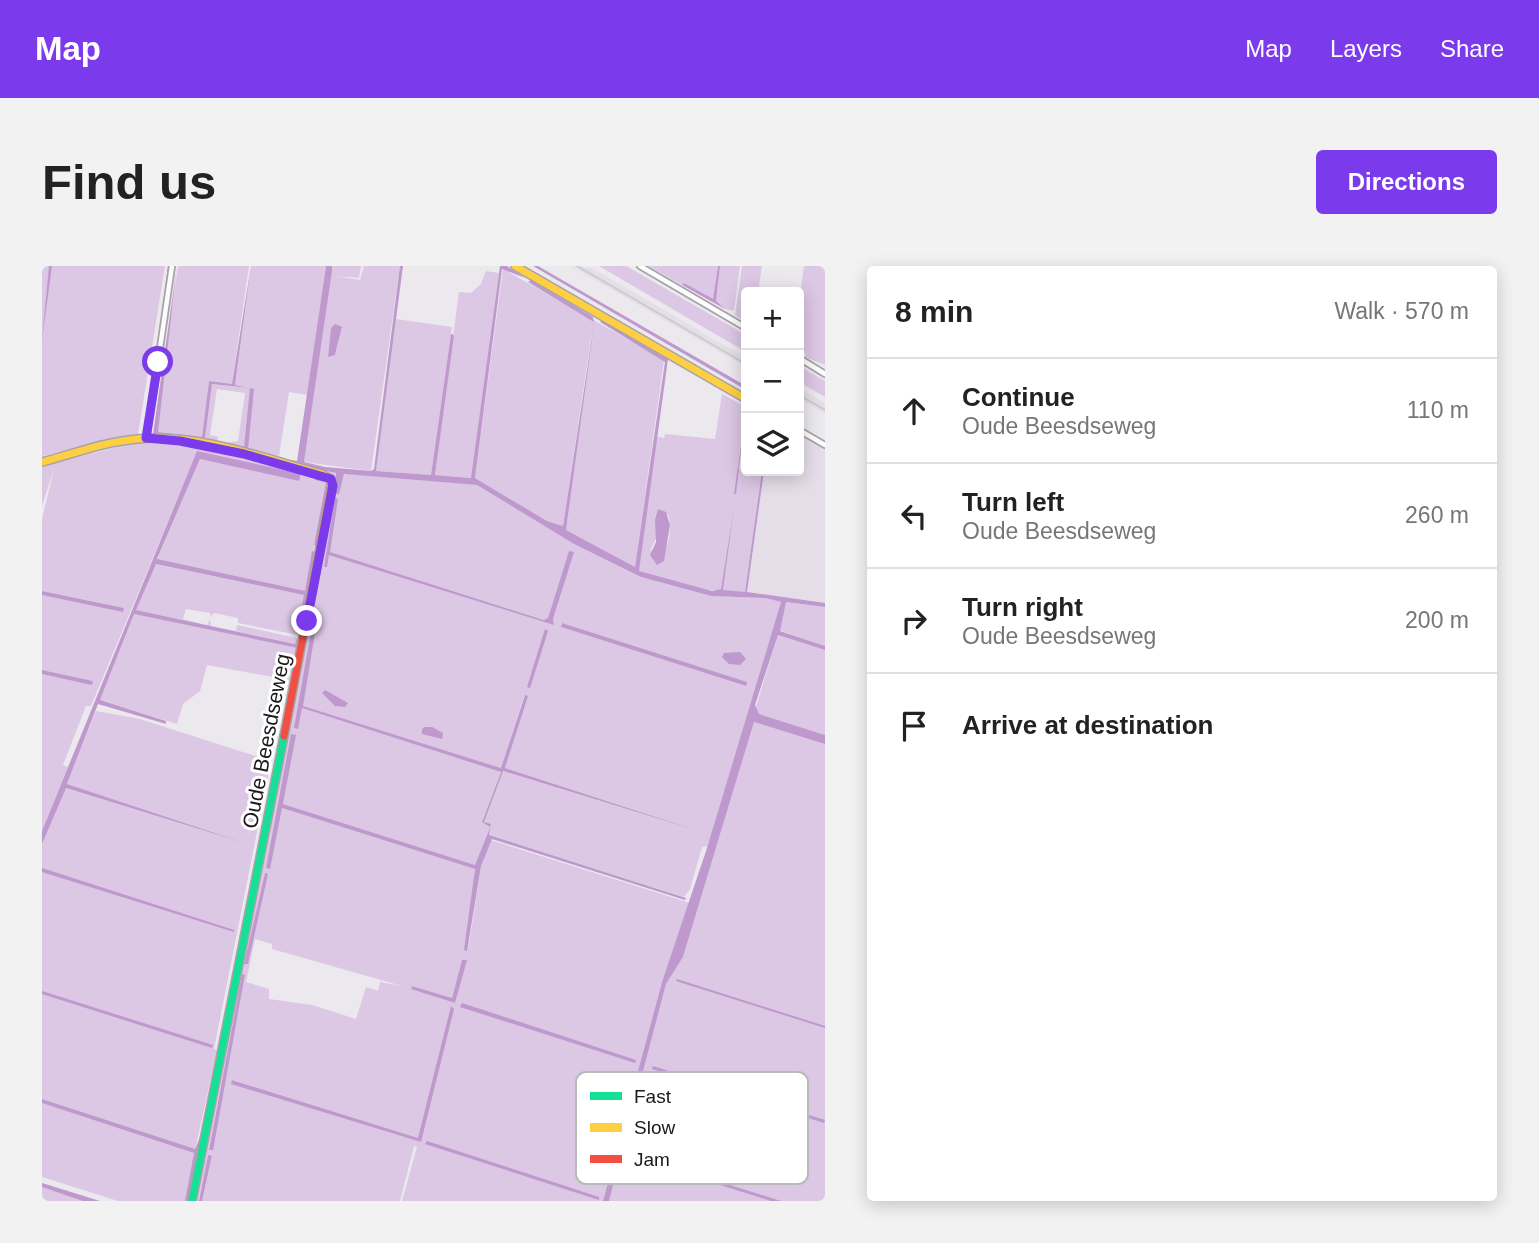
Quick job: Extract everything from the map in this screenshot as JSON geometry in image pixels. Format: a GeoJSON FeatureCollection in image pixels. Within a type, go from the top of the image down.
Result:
{"type":"FeatureCollection","features":[{"type":"Feature","properties":{"kind":"street"},"geometry":{"type":"LineString","coordinates":[[146,438],[172,266]]}},
{"type":"Feature","properties":{"kind":"street"},"geometry":{"type":"LineString","coordinates":[[514,266],[741,396]]}},
{"type":"Feature","properties":{"kind":"street"},"geometry":{"type":"LineString","coordinates":[[639,266],[741,325]]}},
{"type":"Feature","properties":{"kind":"street"},"geometry":{"type":"LineString","coordinates":[[804,361],[825,374]]}},
{"type":"Feature","properties":{"kind":"street"},"geometry":{"type":"LineString","coordinates":[[804,432],[825,445]]}},
{"type":"Feature","properties":{"kind":"street","name":"Oude Beesdseweg"},"geometry":{"type":"LineString","coordinates":[[42,462],[146,438],[180,441],[326,475],[333,486],[192,1201]]}},
{"type":"Feature","properties":{"kind":"shaded area"},"geometry":{"type":"Polygon","coordinates":[[[42,266],[165,266],[138,434],[42,456],[42,266]]]}},
{"type":"Feature","properties":{"kind":"shaded area"},"geometry":{"type":"Polygon","coordinates":[[[49,266],[52,266],[42,340],[49,266]]]}},
{"type":"Feature","properties":{"kind":"shaded area"},"geometry":{"type":"Polygon","coordinates":[[[177,266],[158,432],[202,437],[209,381],[232,384],[251,266],[235,385],[248,388],[212,384],[205,438],[217,444],[153,434],[177,266]]]}},
{"type":"Feature","properties":{"kind":"shaded area"},"geometry":{"type":"Polygon","coordinates":[[[178,266],[249,266],[232,384],[209,381],[202,437],[158,432],[156,429],[178,266]]]}},
{"type":"Feature","properties":{"kind":"shaded area"},"geometry":{"type":"Polygon","coordinates":[[[251,266],[326,266],[307,395],[289,392],[279,456],[247,449],[252,388],[244,447],[224,443],[238,441],[245,393],[217,389],[210,435],[218,437],[217,442],[205,438],[212,384],[248,388],[235,385],[251,266]]]}},
{"type":"Feature","properties":{"kind":"shaded area"},"geometry":{"type":"Polygon","coordinates":[[[326,266],[332,266],[304,462],[325,467],[371,471],[374,469],[400,266],[403,266],[376,471],[431,475],[451,334],[454,335],[435,475],[471,478],[500,266],[507,266],[525,278],[502,269],[475,478],[547,521],[563,526],[594,325],[566,530],[635,567],[665,362],[600,322],[603,320],[668,359],[639,571],[712,591],[721,589],[735,500],[723,590],[745,592],[763,476],[747,592],[825,603],[825,607],[786,602],[780,631],[825,646],[825,650],[778,635],[755,705],[759,714],[825,735],[825,744],[754,722],[683,957],[666,984],[643,1072],[638,1072],[662,982],[707,848],[781,602],[765,598],[711,596],[641,577],[574,544],[477,485],[344,474],[339,494],[336,494],[336,473],[289,463],[289,460],[297,461],[326,266]]]}},
{"type":"Feature","properties":{"kind":"shaded area"},"geometry":{"type":"Polygon","coordinates":[[[332,266],[361,266],[359,278],[335,276],[360,280],[364,266],[400,266],[371,471],[304,462],[332,266]],[[342,327],[331,328],[328,357],[336,353],[342,327]]]}},
{"type":"Feature","properties":{"kind":"shaded area"},"geometry":{"type":"Polygon","coordinates":[[[533,266],[538,266],[741,383],[741,387],[533,266]]]}},
{"type":"Feature","properties":{"kind":"shaded area"},"geometry":{"type":"Polygon","coordinates":[[[571,266],[592,268],[741,355],[741,364],[571,266]]]}},
{"type":"Feature","properties":{"kind":"shaded area"},"geometry":{"type":"Polygon","coordinates":[[[599,266],[626,266],[741,332],[741,349],[599,266]]]}},
{"type":"Feature","properties":{"kind":"shaded area"},"geometry":{"type":"Polygon","coordinates":[[[649,266],[718,266],[713,300],[684,283],[682,285],[649,266]]]}},
{"type":"Feature","properties":{"kind":"shaded area"},"geometry":{"type":"Polygon","coordinates":[[[718,266],[716,301],[725,309],[682,285],[684,283],[713,299],[718,266]]]}},
{"type":"Feature","properties":{"kind":"shaded area"},"geometry":{"type":"Polygon","coordinates":[[[720,266],[740,266],[734,311],[725,309],[716,301],[720,266]]]}},
{"type":"Feature","properties":{"kind":"shaded area"},"geometry":{"type":"Polygon","coordinates":[[[742,266],[762,266],[759,287],[741,287],[741,319],[735,315],[742,266]]]}},
{"type":"Feature","properties":{"kind":"shaded area"},"geometry":{"type":"Polygon","coordinates":[[[804,266],[825,266],[825,365],[805,357],[804,287],[801,287],[804,266]]]}},
{"type":"Feature","properties":{"kind":"shaded area"},"geometry":{"type":"Polygon","coordinates":[[[503,269],[664,360],[635,567],[566,530],[593,325],[563,526],[547,521],[475,478],[503,269]]]}},
{"type":"Feature","properties":{"kind":"shaded area"},"geometry":{"type":"Polygon","coordinates":[[[486,271],[499,273],[472,478],[435,475],[459,292],[471,293],[481,284],[486,271]]]}},
{"type":"Feature","properties":{"kind":"shaded area"},"geometry":{"type":"Polygon","coordinates":[[[531,280],[593,317],[594,322],[528,282],[531,280]]]}},
{"type":"Feature","properties":{"kind":"shaded area"},"geometry":{"type":"Polygon","coordinates":[[[396,319],[452,327],[431,475],[376,471],[396,319]]]}},
{"type":"Feature","properties":{"kind":"shaded area"},"geometry":{"type":"Polygon","coordinates":[[[335,324],[342,327],[335,355],[328,357],[331,328],[335,324]]]}},
{"type":"Feature","properties":{"kind":"shaded area"},"geometry":{"type":"Polygon","coordinates":[[[804,369],[825,381],[825,397],[804,385],[804,369]]]}},
{"type":"Feature","properties":{"kind":"shaded area"},"geometry":{"type":"Polygon","coordinates":[[[250,388],[254,389],[248,449],[280,458],[280,461],[223,446],[224,443],[244,447],[250,388]]]}},
{"type":"Feature","properties":{"kind":"shaded area"},"geometry":{"type":"Polygon","coordinates":[[[804,391],[825,403],[825,414],[804,401],[804,391]]]}},
{"type":"Feature","properties":{"kind":"shaded area"},"geometry":{"type":"Polygon","coordinates":[[[722,394],[741,404],[741,441],[737,468],[741,469],[741,476],[761,476],[745,593],[725,592],[723,589],[735,499],[721,589],[681,584],[639,571],[637,567],[656,436],[664,438],[665,434],[715,439],[722,394]],[[668,514],[651,549],[654,562],[663,553],[670,534],[668,514]]]}},
{"type":"Feature","properties":{"kind":"shaded area"},"geometry":{"type":"Polygon","coordinates":[[[804,437],[825,449],[825,603],[747,593],[763,476],[804,476],[804,437]]]}},
{"type":"Feature","properties":{"kind":"shaded area"},"geometry":{"type":"Polygon","coordinates":[[[140,442],[190,445],[295,470],[296,473],[197,452],[91,706],[86,706],[63,765],[68,767],[42,831],[42,674],[92,684],[93,681],[42,670],[42,595],[122,611],[124,608],[42,591],[42,519],[54,469],[42,506],[42,465],[140,442]]]}},
{"type":"Feature","properties":{"kind":"shaded area"},"geometry":{"type":"Polygon","coordinates":[[[741,444],[736,494],[734,494],[741,444]]]}},
{"type":"Feature","properties":{"kind":"shaded area"},"geometry":{"type":"Polygon","coordinates":[[[197,451],[301,474],[299,481],[200,459],[157,559],[305,591],[312,551],[315,552],[300,634],[297,634],[304,595],[156,564],[136,610],[295,644],[297,638],[298,648],[134,614],[100,700],[166,721],[166,724],[98,704],[67,784],[251,845],[66,788],[42,844],[42,831],[197,451]]]}},
{"type":"Feature","properties":{"kind":"shaded area"},"geometry":{"type":"Polygon","coordinates":[[[200,459],[299,481],[301,475],[326,482],[298,635],[238,623],[238,618],[214,613],[211,617],[210,613],[186,609],[183,619],[207,625],[210,619],[211,626],[136,610],[155,564],[304,595],[304,591],[157,560],[200,459]]]}},
{"type":"Feature","properties":{"kind":"shaded area"},"geometry":{"type":"Polygon","coordinates":[[[328,471],[337,474],[338,481],[346,474],[477,485],[574,544],[641,577],[711,596],[765,598],[781,602],[708,846],[702,847],[690,889],[684,897],[489,835],[491,825],[484,822],[502,771],[705,833],[505,768],[527,696],[524,696],[501,768],[302,706],[298,729],[302,708],[501,771],[482,822],[490,826],[475,865],[283,804],[296,736],[270,868],[282,808],[475,869],[468,951],[481,866],[491,840],[690,903],[662,982],[638,1072],[576,1072],[576,1184],[608,1184],[603,1201],[402,1201],[417,1147],[414,1146],[400,1201],[202,1201],[212,1157],[208,1155],[199,1201],[193,1201],[325,541],[333,478],[328,471]],[[336,498],[325,567],[329,554],[554,625],[553,619],[573,553],[569,552],[548,618],[545,620],[329,552],[336,498]],[[562,623],[561,627],[746,686],[746,682],[562,623]],[[265,874],[245,964],[268,874],[265,874]],[[255,939],[246,982],[269,989],[269,999],[312,1005],[356,1019],[366,987],[378,991],[380,982],[402,986],[272,949],[272,944],[255,939]],[[462,960],[452,998],[412,986],[411,988],[455,1003],[466,960],[462,960]],[[242,974],[209,1149],[212,1150],[245,975],[242,974]],[[233,1080],[232,1084],[421,1142],[418,1138],[233,1080]]]}},
{"type":"Feature","properties":{"kind":"shaded area"},"geometry":{"type":"Polygon","coordinates":[[[315,477],[326,480],[328,484],[317,546],[314,545],[326,482],[315,480],[315,477]]]}},
{"type":"Feature","properties":{"kind":"shaded area"},"geometry":{"type":"Polygon","coordinates":[[[335,498],[338,499],[330,552],[544,620],[548,618],[569,551],[574,552],[553,619],[554,625],[329,555],[327,567],[324,567],[335,498]]]}},
{"type":"Feature","properties":{"kind":"shaded area"},"geometry":{"type":"Polygon","coordinates":[[[658,509],[666,512],[670,525],[664,561],[657,565],[650,555],[656,542],[655,520],[658,509]]]}},
{"type":"Feature","properties":{"kind":"shaded area"},"geometry":{"type":"Polygon","coordinates":[[[42,591],[124,608],[123,612],[42,595],[42,591]]]}},
{"type":"Feature","properties":{"kind":"shaded area"},"geometry":{"type":"Polygon","coordinates":[[[786,602],[825,607],[825,646],[779,630],[786,602]]]}},
{"type":"Feature","properties":{"kind":"shaded area"},"geometry":{"type":"Polygon","coordinates":[[[134,614],[296,647],[289,680],[207,665],[200,691],[183,704],[177,724],[100,700],[134,614]]]}},
{"type":"Feature","properties":{"kind":"shaded area"},"geometry":{"type":"Polygon","coordinates":[[[562,623],[747,682],[746,686],[561,627],[562,623]]]}},
{"type":"Feature","properties":{"kind":"shaded area"},"geometry":{"type":"Polygon","coordinates":[[[237,625],[297,638],[296,644],[216,627],[236,631],[237,625]]]}},
{"type":"Feature","properties":{"kind":"shaded area"},"geometry":{"type":"Polygon","coordinates":[[[312,626],[316,627],[303,706],[501,768],[525,695],[528,696],[505,768],[705,833],[503,771],[484,822],[491,824],[489,835],[686,898],[685,900],[492,839],[481,866],[467,951],[464,950],[475,869],[282,808],[270,869],[266,868],[291,734],[296,735],[283,804],[475,865],[490,827],[482,822],[501,772],[302,708],[298,729],[294,728],[312,626]]]}},
{"type":"Feature","properties":{"kind":"shaded area"},"geometry":{"type":"Polygon","coordinates":[[[545,629],[548,631],[530,688],[527,687],[545,629]]]}},
{"type":"Feature","properties":{"kind":"shaded area"},"geometry":{"type":"Polygon","coordinates":[[[778,635],[825,650],[825,735],[759,714],[755,710],[778,635]]]}},
{"type":"Feature","properties":{"kind":"shaded area"},"geometry":{"type":"Polygon","coordinates":[[[740,652],[746,659],[740,665],[729,664],[722,657],[724,653],[740,652]]]}},
{"type":"Feature","properties":{"kind":"shaded area"},"geometry":{"type":"Polygon","coordinates":[[[42,670],[93,681],[92,685],[42,674],[42,670]]]}},
{"type":"Feature","properties":{"kind":"shaded area"},"geometry":{"type":"Polygon","coordinates":[[[325,690],[348,703],[345,707],[335,706],[322,693],[325,690]]]}},
{"type":"Feature","properties":{"kind":"shaded area"},"geometry":{"type":"Polygon","coordinates":[[[96,711],[140,719],[271,761],[214,1049],[217,1050],[195,1150],[42,1099],[42,844],[65,788],[251,845],[67,784],[96,711]]]}},
{"type":"Feature","properties":{"kind":"shaded area"},"geometry":{"type":"Polygon","coordinates":[[[754,722],[825,744],[825,1201],[609,1201],[613,1184],[808,1184],[808,1072],[643,1072],[666,984],[683,957],[754,722]]]}},
{"type":"Feature","properties":{"kind":"shaded area"},"geometry":{"type":"Polygon","coordinates":[[[425,727],[432,727],[443,733],[442,739],[422,734],[425,727]]]}},
{"type":"Feature","properties":{"kind":"shaded area"},"geometry":{"type":"Polygon","coordinates":[[[42,868],[234,930],[234,932],[42,872],[42,868]]]}},
{"type":"Feature","properties":{"kind":"shaded area"},"geometry":{"type":"Polygon","coordinates":[[[265,873],[268,874],[248,964],[244,964],[265,873]]]}},
{"type":"Feature","properties":{"kind":"shaded area"},"geometry":{"type":"Polygon","coordinates":[[[462,960],[467,960],[455,1003],[411,989],[412,986],[452,998],[462,960]]]}},
{"type":"Feature","properties":{"kind":"shaded area"},"geometry":{"type":"Polygon","coordinates":[[[242,974],[245,975],[213,1150],[209,1150],[242,974]]]}},
{"type":"Feature","properties":{"kind":"shaded area"},"geometry":{"type":"Polygon","coordinates":[[[677,979],[825,1026],[825,1028],[676,981],[677,979]]]}},
{"type":"Feature","properties":{"kind":"shaded area"},"geometry":{"type":"Polygon","coordinates":[[[42,991],[213,1045],[212,1048],[42,994],[42,991]]]}},
{"type":"Feature","properties":{"kind":"shaded area"},"geometry":{"type":"Polygon","coordinates":[[[462,1003],[636,1060],[635,1063],[460,1007],[462,1003]]]}},
{"type":"Feature","properties":{"kind":"shaded area"},"geometry":{"type":"Polygon","coordinates":[[[451,1006],[454,1009],[421,1142],[231,1084],[232,1080],[418,1138],[451,1006]]]}},
{"type":"Feature","properties":{"kind":"shaded area"},"geometry":{"type":"Polygon","coordinates":[[[653,1066],[672,1072],[662,1072],[652,1069],[653,1066]]]}},
{"type":"Feature","properties":{"kind":"shaded area"},"geometry":{"type":"Polygon","coordinates":[[[42,1099],[195,1149],[201,1135],[188,1201],[185,1201],[194,1153],[42,1103],[42,1099]]]}},
{"type":"Feature","properties":{"kind":"shaded area"},"geometry":{"type":"Polygon","coordinates":[[[42,1103],[195,1153],[186,1201],[118,1201],[42,1177],[42,1103]]]}},
{"type":"Feature","properties":{"kind":"shaded area"},"geometry":{"type":"Polygon","coordinates":[[[808,1115],[825,1120],[824,1123],[808,1118],[808,1115]]]}},
{"type":"Feature","properties":{"kind":"shaded area"},"geometry":{"type":"Polygon","coordinates":[[[427,1141],[599,1197],[599,1200],[425,1144],[427,1141]]]}},
{"type":"Feature","properties":{"kind":"shaded area"},"geometry":{"type":"Polygon","coordinates":[[[208,1155],[212,1156],[202,1201],[199,1201],[208,1155]]]}},
{"type":"Feature","properties":{"kind":"shaded area"},"geometry":{"type":"Polygon","coordinates":[[[42,1183],[100,1201],[83,1201],[42,1187],[42,1183]]]}},
{"type":"Feature","properties":{"kind":"shaded area"},"geometry":{"type":"Polygon","coordinates":[[[608,1184],[613,1184],[609,1201],[603,1201],[608,1184]]]}},
{"type":"Feature","properties":{"kind":"shaded area"},"geometry":{"type":"Polygon","coordinates":[[[717,1184],[727,1184],[781,1201],[771,1201],[717,1184]]]}},
{"type":"Feature","properties":{"kind":"shaded area"},"geometry":{"type":"Polygon","coordinates":[[[42,1187],[83,1200],[83,1201],[42,1201],[42,1187]]]}},
{"type":"Feature","properties":{"kind":"waterway"},"geometry":{"type":"LineString","coordinates":[[159,341],[169,266]]}},
{"type":"Feature","properties":{"kind":"waterway"},"geometry":{"type":"LineString","coordinates":[[146,426],[154,369]]}},
{"type":"Feature","properties":{"kind":"railway"},"geometry":{"type":"LineString","coordinates":[[577,266],[741,361]]}},
{"type":"Feature","properties":{"kind":"railway"},"geometry":{"type":"LineString","coordinates":[[804,398],[825,410]]}},
{"type":"Feature","properties":{"kind":"traffic: fast"},"geometry":{"type":"LineString","coordinates":[[192,1201],[284,736]]}},
{"type":"Feature","properties":{"kind":"traffic: slow"},"geometry":{"type":"LineString","coordinates":[[515,266],[741,396]]}},
{"type":"Feature","properties":{"kind":"traffic: slow"},"geometry":{"type":"LineString","coordinates":[[42,462],[101,445],[160,438],[231,448],[322,474],[331,479],[332,484]]}},
{"type":"Feature","properties":{"kind":"traffic: jam"},"geometry":{"type":"LineString","coordinates":[[284,736],[332,484]]}},
{"type":"Feature","properties":{"kind":"route"},"geometry":{"type":"LineString","coordinates":[[158,362],[146,438],[180,441],[244,454],[326,475],[331,479],[333,486],[307,621]]}}]}
